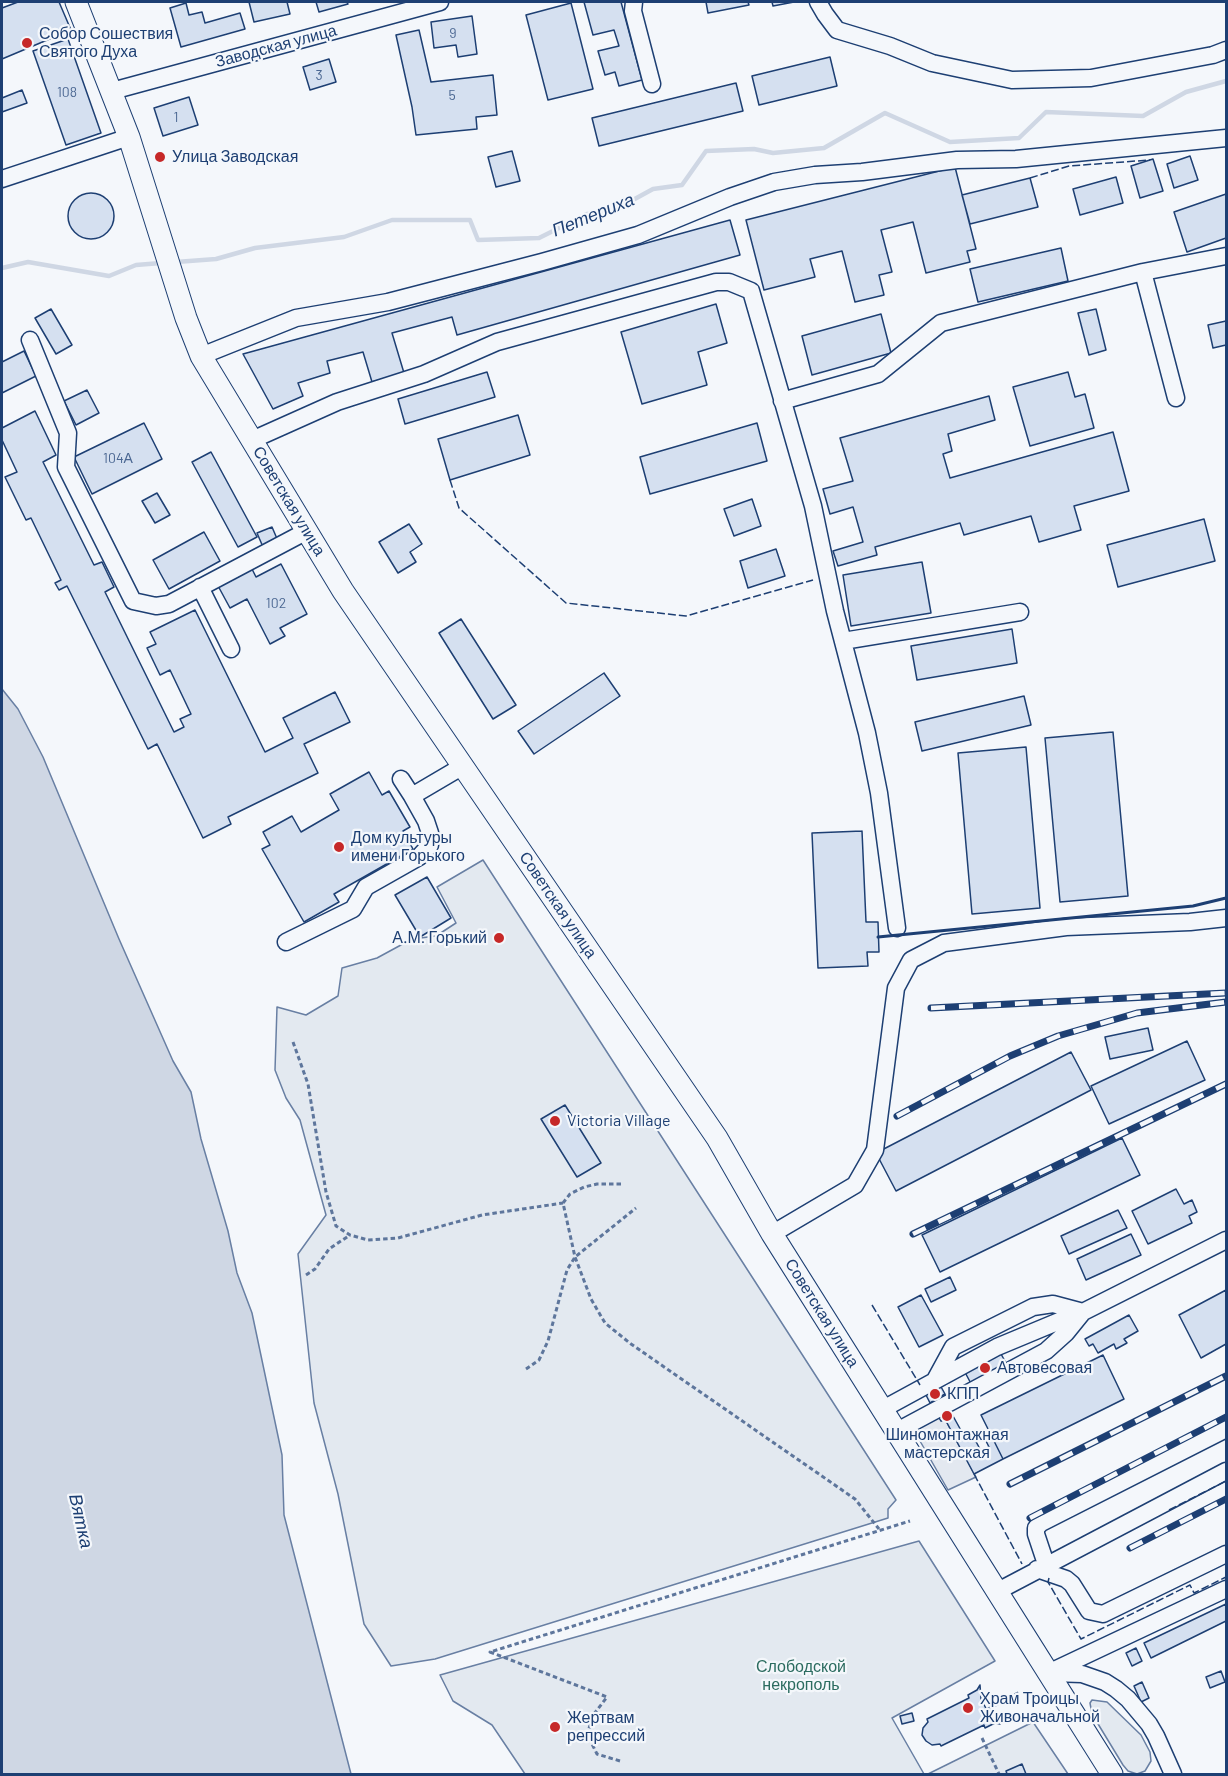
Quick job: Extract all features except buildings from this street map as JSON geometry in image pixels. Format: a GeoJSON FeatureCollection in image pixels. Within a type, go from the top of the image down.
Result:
{"type":"FeatureCollection","features":[{"type":"Feature","properties":{"kind":"main road","name":"Советская улица"},"geometry":{"type":"LineString","coordinates":[[76,2],[129,137],[186,318],[201,356],[343,591],[704,1117],[772,1234],[1112,1774]]}},
{"type":"Feature","properties":{"kind":"street","name":"Заводская улица"},"geometry":{"type":"LineString","coordinates":[[112,91],[440,2]]}},
{"type":"Feature","properties":{"kind":"street"},"geometry":{"type":"LineString","coordinates":[[634,2],[633,11],[652,84]]}},
{"type":"Feature","properties":{"kind":"street"},"geometry":{"type":"LineString","coordinates":[[818,2],[837,30],[890,46],[932,63],[1011,80],[1091,78],[1214,55],[1227,50]]}},
{"type":"Feature","properties":{"kind":"street"},"geometry":{"type":"LineString","coordinates":[[2,179],[129,137]]}},
{"type":"Feature","properties":{"kind":"street"},"geometry":{"type":"LineString","coordinates":[[201,356],[296,318],[388,302],[638,235],[730,197],[774,183],[815,175],[862,172],[957,160],[1016,159],[1227,138]]}},
{"type":"Feature","properties":{"kind":"street"},"geometry":{"type":"LineString","coordinates":[[782,401],[878,374],[942,323],[1143,272],[1227,256]]}},
{"type":"Feature","properties":{"kind":"street"},"geometry":{"type":"LineString","coordinates":[[1143,272],[1176,398]]}},
{"type":"Feature","properties":{"kind":"street"},"geometry":{"type":"LineString","coordinates":[[252,440],[337,402],[424,374],[497,342],[716,282],[729,282],[751,291],[813,506],[843,641],[867,733],[879,793],[897,928]]}},
{"type":"Feature","properties":{"kind":"street"},"geometry":{"type":"LineString","coordinates":[[30,340],[68,433],[66,467],[133,601],[156,606],[169,604],[307,531]]}},
{"type":"Feature","properties":{"kind":"street"},"geometry":{"type":"LineString","coordinates":[[200,587],[231,649]]}},
{"type":"Feature","properties":{"kind":"street"},"geometry":{"type":"LineString","coordinates":[[843,641],[1020,612]]}},
{"type":"Feature","properties":{"kind":"street"},"geometry":{"type":"LineString","coordinates":[[412,796],[463,766]]}},
{"type":"Feature","properties":{"kind":"street"},"geometry":{"type":"LineString","coordinates":[[286,942],[353,909],[366,887],[419,857],[430,845],[430,833],[426,821],[402,779]]}},
{"type":"Feature","properties":{"kind":"street"},"geometry":{"type":"LineString","coordinates":[[772,1234],[855,1185],[875,1150],[896,988],[911,960],[944,943],[955,941],[1066,927],[1190,922],[1227,918]]}},
{"type":"Feature","properties":{"kind":"street"},"geometry":{"type":"LineString","coordinates":[[883,1409],[1013,1339],[1083,1312],[1227,1240]]}},
{"type":"Feature","properties":{"kind":"street"},"geometry":{"type":"LineString","coordinates":[[897,1431],[1046,1351],[1066,1333],[1083,1312]]}},
{"type":"Feature","properties":{"kind":"street"},"geometry":{"type":"LineString","coordinates":[[1041,1567],[1036,1534],[1036,1528],[1041,1523],[1227,1429]]}},
{"type":"Feature","properties":{"kind":"street"},"geometry":{"type":"LineString","coordinates":[[998,1591],[1227,1471]]}},
{"type":"Feature","properties":{"kind":"street"},"geometry":{"type":"LineString","coordinates":[[1041,1567],[1072,1584],[1089,1611],[1103,1614],[1227,1554]]}},
{"type":"Feature","properties":{"kind":"street"},"geometry":{"type":"LineString","coordinates":[[1048,1673],[1227,1589]]}},
{"type":"Feature","properties":{"kind":"street"},"geometry":{"type":"LineString","coordinates":[[1048,1673],[1082,1674],[1105,1682],[1116,1689],[1128,1699],[1149,1724],[1173,1774]]}},
{"type":"Feature","properties":{"kind":"path"},"geometry":{"type":"LineString","coordinates":[[293,1042],[308,1084],[326,1192],[336,1226],[350,1235],[368,1240],[398,1238],[482,1215],[563,1203],[570,1194],[584,1187],[597,1184],[621,1184]]}},
{"type":"Feature","properties":{"kind":"path"},"geometry":{"type":"LineString","coordinates":[[563,1203],[575,1257],[591,1299],[605,1323],[631,1344],[855,1499],[879,1529]]}},
{"type":"Feature","properties":{"kind":"path"},"geometry":{"type":"LineString","coordinates":[[526,1369],[539,1360],[548,1341],[567,1270],[575,1257],[636,1208]]}},
{"type":"Feature","properties":{"kind":"path"},"geometry":{"type":"LineString","coordinates":[[306,1275],[315,1269],[329,1249],[350,1235]]}},
{"type":"Feature","properties":{"kind":"path"},"geometry":{"type":"LineString","coordinates":[[620,1761],[597,1754],[587,1734],[594,1714],[607,1697],[490,1652],[910,1521]]}},
{"type":"Feature","properties":{"kind":"path"},"geometry":{"type":"LineString","coordinates":[[988,1709],[1020,1692]]}},
{"type":"Feature","properties":{"kind":"path"},"geometry":{"type":"LineString","coordinates":[[982,1738],[999,1774]]}},
{"type":"Feature","properties":{"kind":"green space"},"geometry":{"type":"Polygon","coordinates":[[[483,860],[896,1500],[888,1509],[888,1518],[435,1659],[391,1666],[364,1624],[338,1494],[314,1403],[298,1254],[326,1215],[300,1120],[286,1098],[275,1070],[277,1007],[306,1015],[338,996],[342,968],[377,958],[412,939],[436,936],[456,923],[437,887],[483,860]]]}},
{"type":"Feature","properties":{"kind":"green space","name":"Слободской некрополь"},"geometry":{"type":"Polygon","coordinates":[[[919,1541],[995,1661],[892,1718],[924,1774],[525,1774],[492,1725],[453,1701],[440,1675],[919,1541]]]}},
{"type":"Feature","properties":{"kind":"green space"},"geometry":{"type":"Polygon","coordinates":[[[1092,1700],[1107,1702],[1141,1735],[1150,1752],[1151,1761],[1145,1771],[1137,1774],[1128,1771],[1123,1765],[1092,1714],[1090,1703],[1092,1700]]]}},
{"type":"Feature","properties":{"kind":"green space"},"geometry":{"type":"Polygon","coordinates":[[[1033,1722],[1068,1774],[928,1774],[1033,1722]]]}},
{"type":"Feature","properties":{"kind":"shaded area"},"geometry":{"type":"Polygon","coordinates":[[[937,1414],[941,1421],[945,1419],[976,1477],[948,1490],[912,1427],[937,1414]]]}},
{"type":"Feature","properties":{"kind":"water","name":"Вятка"},"geometry":{"type":"Polygon","coordinates":[[[2,689],[18,709],[43,757],[119,939],[173,1061],[191,1092],[201,1139],[228,1231],[237,1273],[252,1313],[282,1455],[284,1515],[351,1774],[2,1774],[2,689]]]}},
{"type":"Feature","properties":{"kind":"waterway","name":"Петериха"},"geometry":{"type":"LineString","coordinates":[[176,262],[216,259],[255,248],[344,237],[392,220],[470,220],[478,240],[539,238],[587,214],[611,212],[653,189],[682,185],[706,151],[754,149],[773,153],[824,148],[885,113],[950,142],[1019,138],[1046,112],[1143,116],[1186,92],[1226,81]]}},
{"type":"Feature","properties":{"kind":"waterway","name":"Петериха"},"geometry":{"type":"LineString","coordinates":[[2,268],[28,262],[109,276],[136,265],[161,263]]}},
{"type":"Feature","properties":{"kind":"railway"},"geometry":{"type":"LineString","coordinates":[[931,1008],[1226,993]]}},
{"type":"Feature","properties":{"kind":"railway"},"geometry":{"type":"LineString","coordinates":[[897,1116],[1010,1056],[1058,1036],[1137,1013],[1226,1002]]}},
{"type":"Feature","properties":{"kind":"railway"},"geometry":{"type":"LineString","coordinates":[[913,1234],[1226,1084]]}},
{"type":"Feature","properties":{"kind":"railway"},"geometry":{"type":"LineString","coordinates":[[1010,1484],[1226,1376]]}},
{"type":"Feature","properties":{"kind":"railway"},"geometry":{"type":"LineString","coordinates":[[1030,1518],[1226,1417]]}},
{"type":"Feature","properties":{"kind":"railway"},"geometry":{"type":"LineString","coordinates":[[1130,1548],[1226,1499]]}},
{"type":"Feature","properties":{"kind":"fence"},"geometry":{"type":"LineString","coordinates":[[1030,178],[1069,166],[1150,160]]}},
{"type":"Feature","properties":{"kind":"fence"},"geometry":{"type":"LineString","coordinates":[[450,480],[459,508],[566,603],[686,616],[813,580]]}},
{"type":"Feature","properties":{"kind":"fence"},"geometry":{"type":"LineString","coordinates":[[872,1305],[920,1385]]}},
{"type":"Feature","properties":{"kind":"fence"},"geometry":{"type":"LineString","coordinates":[[974,1474],[1022,1564]]}},
{"type":"Feature","properties":{"kind":"fence"},"geometry":{"type":"LineString","coordinates":[[1169,1510],[1226,1481]]}},
{"type":"Feature","properties":{"kind":"fence"},"geometry":{"type":"LineString","coordinates":[[1049,1578],[1048,1582],[1081,1639],[1190,1585],[1194,1593],[1226,1577]]}},
{"type":"Feature","properties":{"kind":"wall"},"geometry":{"type":"LineString","coordinates":[[878,937],[1193,906],[1226,898]]}},
{"type":"Feature","properties":{"kind":"place","name":"Собор Сошествия Святого Духа"},"geometry":{"type":"Point","coordinates":[27,43]}},
{"type":"Feature","properties":{"kind":"place","name":"Улица Заводская"},"geometry":{"type":"Point","coordinates":[160,157]}},
{"type":"Feature","properties":{"kind":"place","name":"Дом культуры имени Горького"},"geometry":{"type":"Point","coordinates":[339,847]}},
{"type":"Feature","properties":{"kind":"place","name":"А.М. Горький"},"geometry":{"type":"Point","coordinates":[499,938]}},
{"type":"Feature","properties":{"kind":"place","name":"Victoria Village"},"geometry":{"type":"Point","coordinates":[555,1121]}},
{"type":"Feature","properties":{"kind":"place","name":"Автовесовая"},"geometry":{"type":"Point","coordinates":[985,1368]}},
{"type":"Feature","properties":{"kind":"place","name":"КПП"},"geometry":{"type":"Point","coordinates":[935,1394]}},
{"type":"Feature","properties":{"kind":"place","name":"Шиномонтажная мастерская"},"geometry":{"type":"Point","coordinates":[947,1416]}},
{"type":"Feature","properties":{"kind":"place","name":"Храм Троицы Живоначальной"},"geometry":{"type":"Point","coordinates":[968,1708]}},
{"type":"Feature","properties":{"kind":"place","name":"Жертвам репрессий"},"geometry":{"type":"Point","coordinates":[555,1727]}}]}
